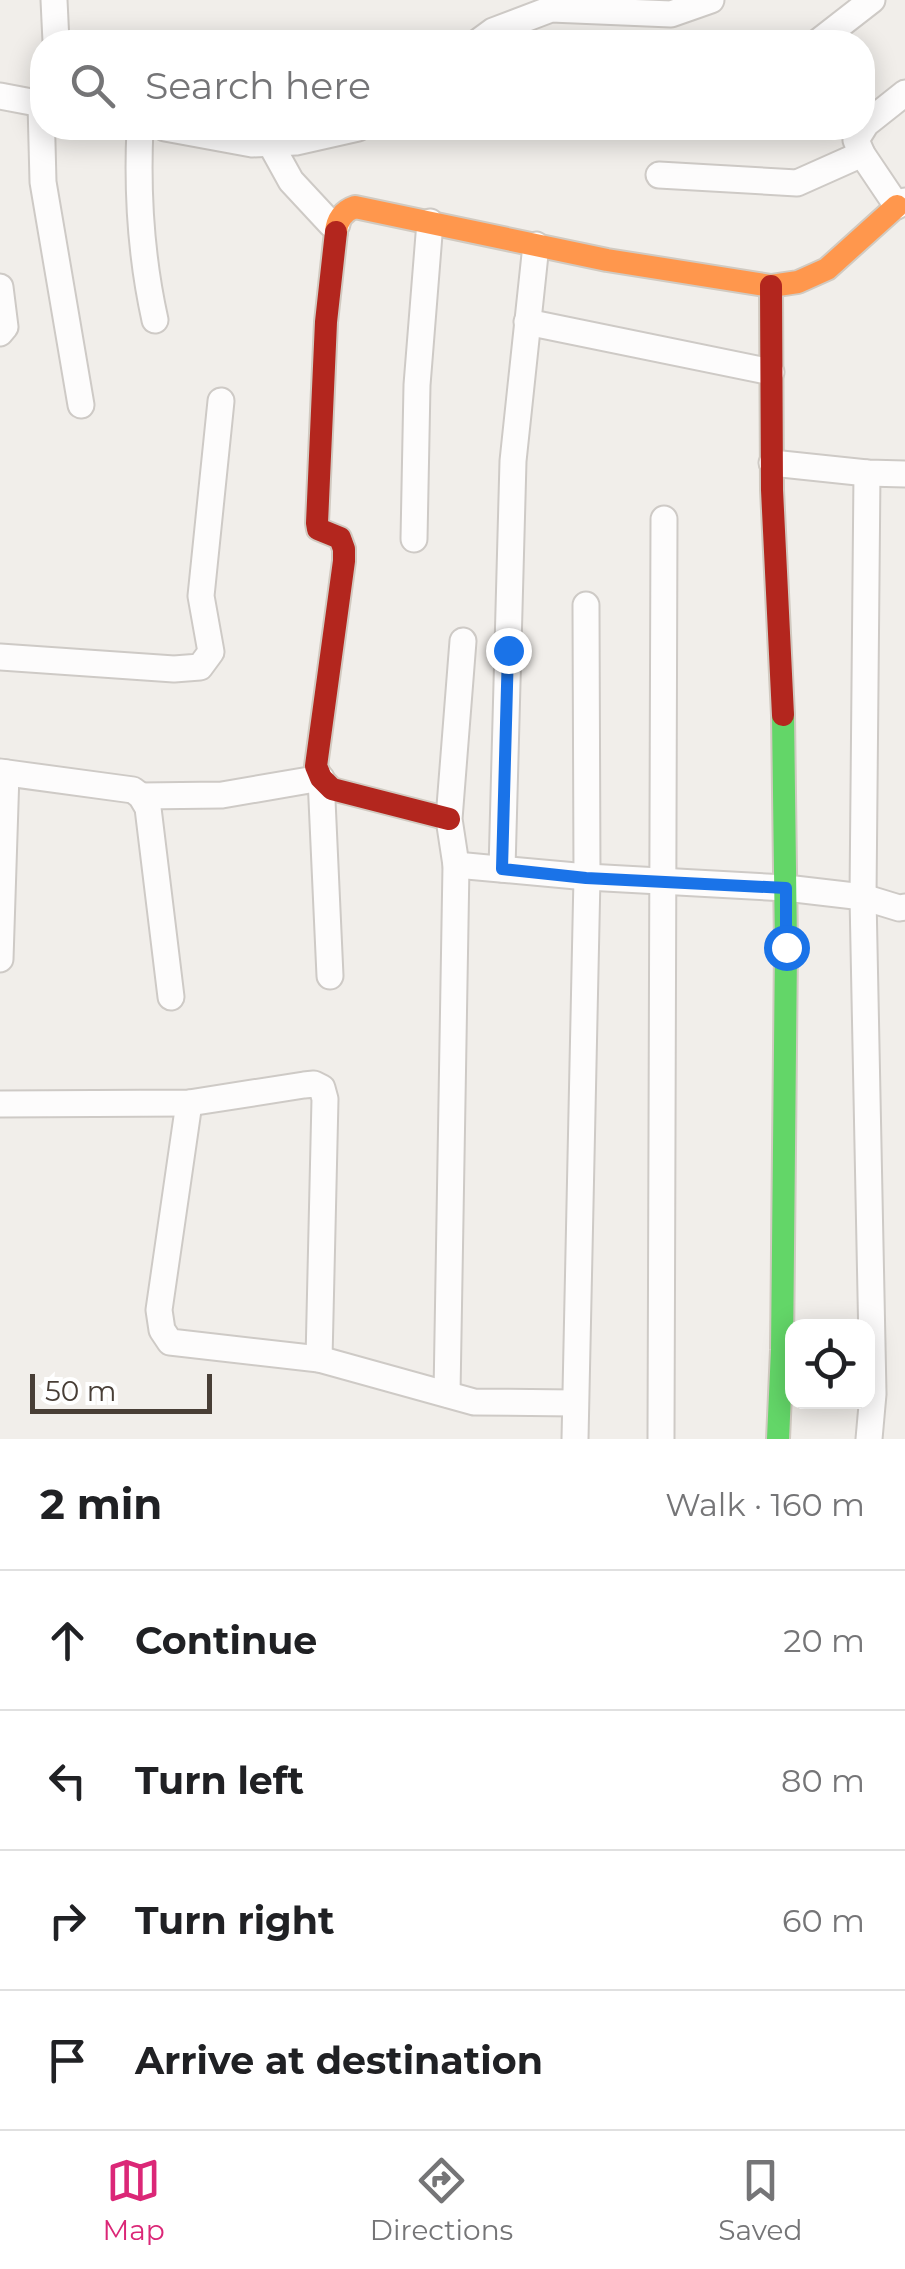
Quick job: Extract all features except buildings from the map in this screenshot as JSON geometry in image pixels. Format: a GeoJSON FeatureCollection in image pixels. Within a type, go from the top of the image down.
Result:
{"type":"FeatureCollection","features":[{"type":"Feature","properties":{"kind":"street"},"geometry":{"type":"LineString","coordinates":[[54,0],[55,30]]}},
{"type":"Feature","properties":{"kind":"street"},"geometry":{"type":"LineString","coordinates":[[496,30],[550,9],[671,14],[710,0]]}},
{"type":"Feature","properties":{"kind":"street"},"geometry":{"type":"LineString","coordinates":[[833,30],[872,0]]}},
{"type":"Feature","properties":{"kind":"street"},"geometry":{"type":"LineString","coordinates":[[875,117],[905,94]]}},
{"type":"Feature","properties":{"kind":"street"},"geometry":{"type":"LineString","coordinates":[[2,104],[30,104]]}},
{"type":"Feature","properties":{"kind":"street"},"geometry":{"type":"LineString","coordinates":[[43,140],[44,182],[81,405]]}},
{"type":"Feature","properties":{"kind":"street"},"geometry":{"type":"LineString","coordinates":[[140,140],[138,181],[147,283],[156,320]]}},
{"type":"Feature","properties":{"kind":"street"},"geometry":{"type":"LineString","coordinates":[[230,140],[252,144],[305,140]]}},
{"type":"Feature","properties":{"kind":"street"},"geometry":{"type":"LineString","coordinates":[[330,976],[321,778],[316,766],[344,549],[340,538],[318,529],[317,523],[326,322],[337,224],[348,208],[355,207],[607,260],[771,286],[798,282],[827,269],[901,203],[862,154],[856,140]]}},
{"type":"Feature","properties":{"kind":"street"},"geometry":{"type":"LineString","coordinates":[[270,143],[291,181],[331,224],[337,224]]}},
{"type":"Feature","properties":{"kind":"street"},"geometry":{"type":"LineString","coordinates":[[659,175],[797,182],[862,154]]}},
{"type":"Feature","properties":{"kind":"street"},"geometry":{"type":"LineString","coordinates":[[414,539],[417,385],[430,222]]}},
{"type":"Feature","properties":{"kind":"street"},"geometry":{"type":"LineString","coordinates":[[502,869],[513,460],[536,245]]}},
{"type":"Feature","properties":{"kind":"street"},"geometry":{"type":"LineString","coordinates":[[771,286],[772,463],[784,735],[786,888],[778,1439]]}},
{"type":"Feature","properties":{"kind":"street"},"geometry":{"type":"LineString","coordinates":[[0,287],[5,327],[0,333]]}},
{"type":"Feature","properties":{"kind":"street"},"geometry":{"type":"LineString","coordinates":[[528,322],[771,372]]}},
{"type":"Feature","properties":{"kind":"street"},"geometry":{"type":"LineString","coordinates":[[0,657],[174,669],[206,662],[211,652],[200,596],[221,400]]}},
{"type":"Feature","properties":{"kind":"street"},"geometry":{"type":"LineString","coordinates":[[772,463],[905,474]]}},
{"type":"Feature","properties":{"kind":"street"},"geometry":{"type":"LineString","coordinates":[[867,473],[863,898],[873,1394],[869,1439]]}},
{"type":"Feature","properties":{"kind":"street"},"geometry":{"type":"LineString","coordinates":[[661,1439],[664,519]]}},
{"type":"Feature","properties":{"kind":"street"},"geometry":{"type":"LineString","coordinates":[[575,1439],[586,878],[586,605]]}},
{"type":"Feature","properties":{"kind":"street"},"geometry":{"type":"LineString","coordinates":[[447,1394],[456,865],[449,819],[463,641]]}},
{"type":"Feature","properties":{"kind":"street"},"geometry":{"type":"LineString","coordinates":[[0,959],[3,772],[132,790],[142,796],[222,795],[321,778]]}},
{"type":"Feature","properties":{"kind":"street"},"geometry":{"type":"LineString","coordinates":[[321,778],[332,789],[449,819]]}},
{"type":"Feature","properties":{"kind":"street"},"geometry":{"type":"LineString","coordinates":[[142,796],[148,808],[171,996]]}},
{"type":"Feature","properties":{"kind":"street"},"geometry":{"type":"LineString","coordinates":[[456,865],[586,878],[786,888],[863,898],[898,908],[905,906]]}},
{"type":"Feature","properties":{"kind":"street"},"geometry":{"type":"LineString","coordinates":[[0,1104],[189,1102],[314,1084],[322,1088],[325,1099],[319,1360]]}},
{"type":"Feature","properties":{"kind":"street"},"geometry":{"type":"LineString","coordinates":[[189,1102],[158,1310],[162,1330],[170,1342],[319,1360],[474,1402],[575,1403]]}},
{"type":"Feature","properties":{"kind":"traffic: fast"},"geometry":{"type":"LineString","coordinates":[[778,1439],[786,947],[783,715]]}},
{"type":"Feature","properties":{"kind":"traffic: slow"},"geometry":{"type":"LineString","coordinates":[[336,232],[341,216],[355,207],[607,260],[771,286],[798,282],[827,269],[897,206]]}},
{"type":"Feature","properties":{"kind":"traffic: jam"},"geometry":{"type":"LineString","coordinates":[[336,232],[326,322],[317,523],[318,529],[340,538],[344,561],[316,766],[332,789],[449,819]]}},
{"type":"Feature","properties":{"kind":"traffic: jam"},"geometry":{"type":"LineString","coordinates":[[771,286],[772,490],[783,715]]}},
{"type":"Feature","properties":{"kind":"route"},"geometry":{"type":"LineString","coordinates":[[508,650],[502,869],[586,878],[786,888],[786,947]]}}]}
